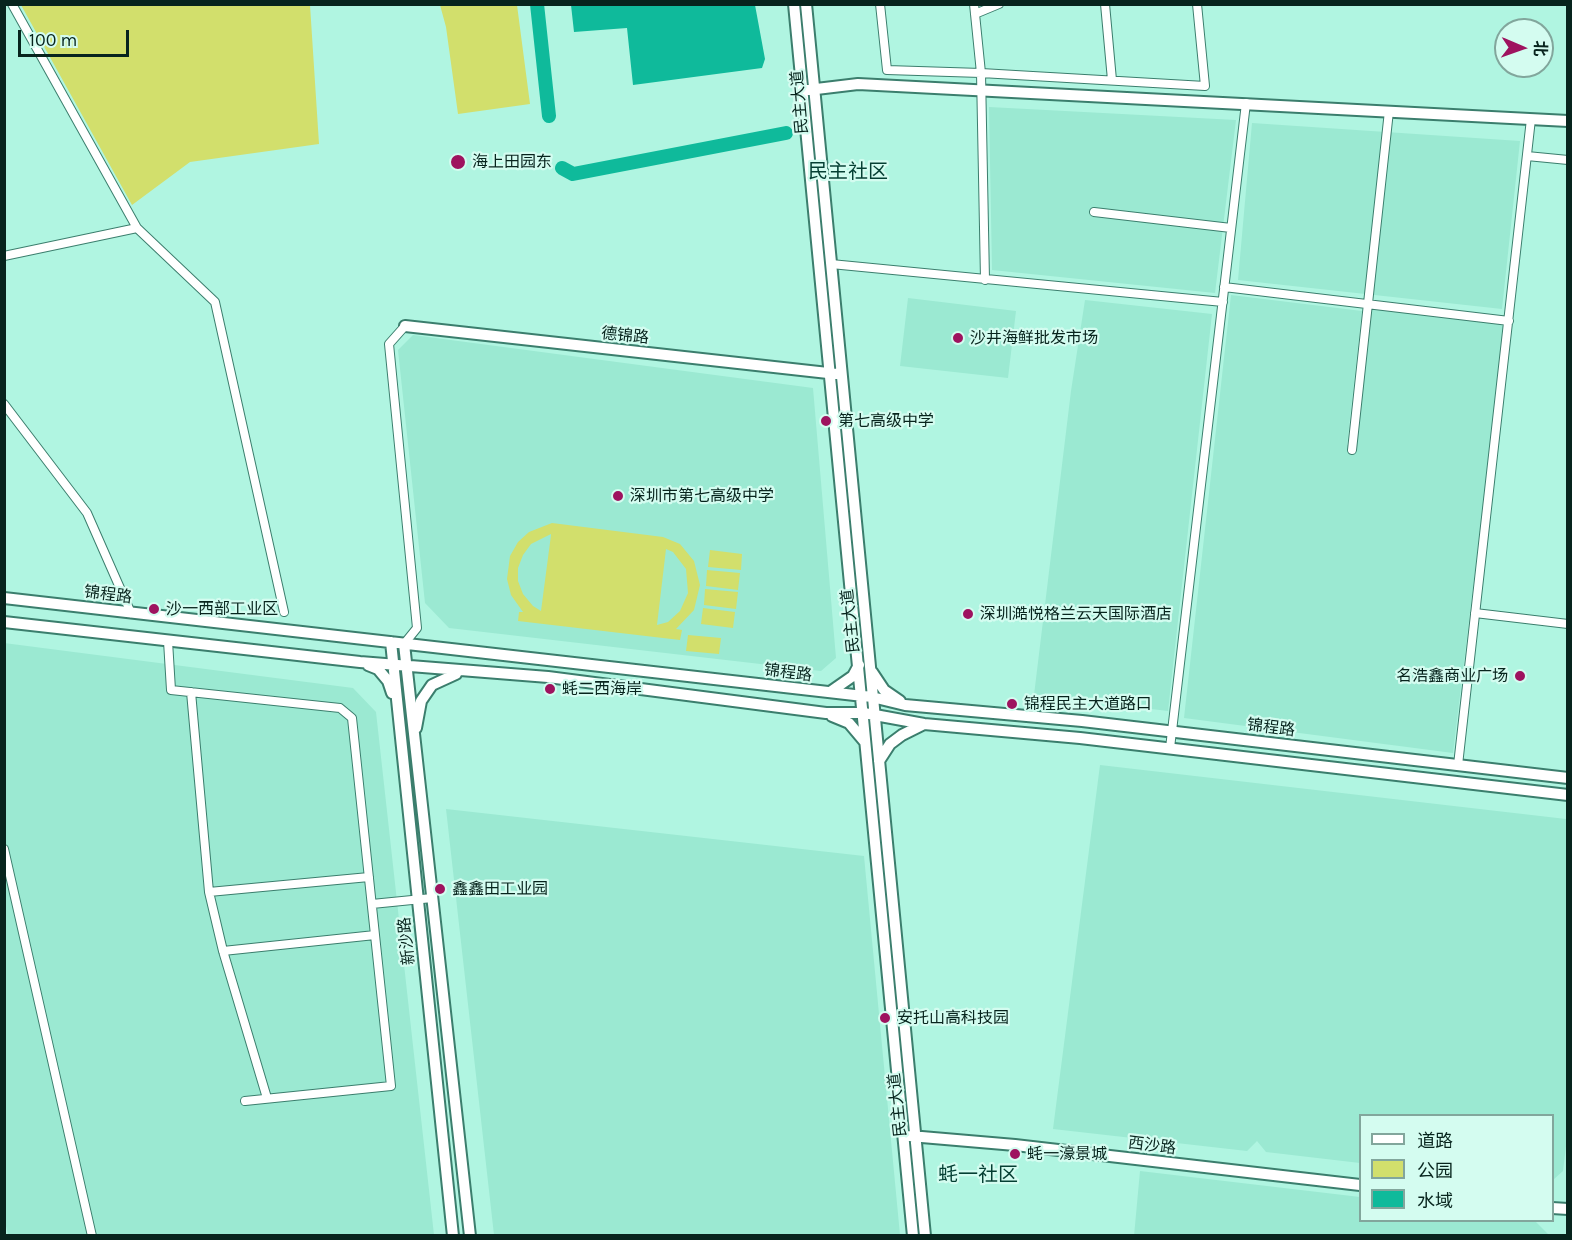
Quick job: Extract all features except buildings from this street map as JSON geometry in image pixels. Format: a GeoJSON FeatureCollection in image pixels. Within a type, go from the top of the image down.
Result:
{"type":"FeatureCollection","features":[{"type":"Feature","properties":{"kind":"main road","name":"民主大道"},"geometry":{"type":"LineString","coordinates":[[794,4],[859,664],[879,761],[925,1236]]}},
{"type":"Feature","properties":{"kind":"main road","name":"民主大道"},"geometry":{"type":"LineString","coordinates":[[806,4],[871,670],[867,697]]}},
{"type":"Feature","properties":{"kind":"main road"},"geometry":{"type":"LineString","coordinates":[[802,90],[858,84],[1568,121]]}},
{"type":"Feature","properties":{"kind":"main road","name":"德锦路"},"geometry":{"type":"LineString","coordinates":[[405,327],[842,374]]}},
{"type":"Feature","properties":{"kind":"main road","name":"锦程路"},"geometry":{"type":"LineString","coordinates":[[4,598],[830,692],[905,705],[1172,732],[1568,778]]}},
{"type":"Feature","properties":{"kind":"main road","name":"锦程路"},"geometry":{"type":"LineString","coordinates":[[4,622],[363,663],[548,677],[826,713],[869,714],[924,724],[1170,748],[1568,795]]}},
{"type":"Feature","properties":{"kind":"main road","name":"新沙路"},"geometry":{"type":"LineString","coordinates":[[391,642],[453,1236]]}},
{"type":"Feature","properties":{"kind":"main road","name":"新沙路"},"geometry":{"type":"LineString","coordinates":[[404,644],[470,1236]]}},
{"type":"Feature","properties":{"kind":"main road"},"geometry":{"type":"LineString","coordinates":[[363,663],[378,669],[388,681],[397,704]]}},
{"type":"Feature","properties":{"kind":"main road"},"geometry":{"type":"LineString","coordinates":[[830,692],[853,676],[859,664]]}},
{"type":"Feature","properties":{"kind":"main road"},"geometry":{"type":"LineString","coordinates":[[871,670],[884,690],[905,705]]}},
{"type":"Feature","properties":{"kind":"main road"},"geometry":{"type":"LineString","coordinates":[[414,740],[421,701],[432,685],[442,678],[463,672]]}},
{"type":"Feature","properties":{"kind":"main road"},"geometry":{"type":"LineString","coordinates":[[826,713],[849,723],[867,745]]}},
{"type":"Feature","properties":{"kind":"main road","name":"民主大道"},"geometry":{"type":"LineString","coordinates":[[869,714],[867,745],[913,1236]]}},
{"type":"Feature","properties":{"kind":"main road"},"geometry":{"type":"LineString","coordinates":[[879,761],[896,740],[924,724]]}},
{"type":"Feature","properties":{"kind":"main road","name":"西沙路"},"geometry":{"type":"LineString","coordinates":[[904,1136],[1015,1145],[1359,1185]]}},
{"type":"Feature","properties":{"kind":"street"},"geometry":{"type":"LineString","coordinates":[[12,4],[136,228],[215,302],[284,612]]}},
{"type":"Feature","properties":{"kind":"street"},"geometry":{"type":"LineString","coordinates":[[880,4],[887,70],[1205,86],[1197,4]]}},
{"type":"Feature","properties":{"kind":"street"},"geometry":{"type":"LineString","coordinates":[[974,4],[981,73],[985,280]]}},
{"type":"Feature","properties":{"kind":"street"},"geometry":{"type":"LineString","coordinates":[[975,14],[999,4]]}},
{"type":"Feature","properties":{"kind":"street"},"geometry":{"type":"LineString","coordinates":[[1105,4],[1112,80]]}},
{"type":"Feature","properties":{"kind":"street"},"geometry":{"type":"LineString","coordinates":[[1170,748],[1246,103]]}},
{"type":"Feature","properties":{"kind":"street"},"geometry":{"type":"LineString","coordinates":[[1352,450],[1389,111]]}},
{"type":"Feature","properties":{"kind":"street"},"geometry":{"type":"LineString","coordinates":[[1458,765],[1531,119]]}},
{"type":"Feature","properties":{"kind":"street"},"geometry":{"type":"LineString","coordinates":[[1527,156],[1568,160]]}},
{"type":"Feature","properties":{"kind":"street"},"geometry":{"type":"LineString","coordinates":[[1094,212],[1231,228]]}},
{"type":"Feature","properties":{"kind":"street"},"geometry":{"type":"LineString","coordinates":[[4,256],[136,228]]}},
{"type":"Feature","properties":{"kind":"street"},"geometry":{"type":"LineString","coordinates":[[831,264],[1223,302]]}},
{"type":"Feature","properties":{"kind":"street"},"geometry":{"type":"LineString","coordinates":[[1224,287],[1509,321]]}},
{"type":"Feature","properties":{"kind":"street"},"geometry":{"type":"LineString","coordinates":[[404,644],[417,628],[389,345],[405,327]]}},
{"type":"Feature","properties":{"kind":"street"},"geometry":{"type":"LineString","coordinates":[[4,404],[87,513],[131,613]]}},
{"type":"Feature","properties":{"kind":"street"},"geometry":{"type":"LineString","coordinates":[[1475,613],[1568,624]]}},
{"type":"Feature","properties":{"kind":"street"},"geometry":{"type":"LineString","coordinates":[[168,641],[171,690],[340,708],[352,718],[391,1086],[245,1101]]}},
{"type":"Feature","properties":{"kind":"street"},"geometry":{"type":"LineString","coordinates":[[191,692],[210,892],[223,951],[267,1098]]}},
{"type":"Feature","properties":{"kind":"street"},"geometry":{"type":"LineString","coordinates":[[4,849],[92,1236]]}},
{"type":"Feature","properties":{"kind":"street"},"geometry":{"type":"LineString","coordinates":[[210,892],[369,877]]}},
{"type":"Feature","properties":{"kind":"street"},"geometry":{"type":"LineString","coordinates":[[372,904],[432,898]]}},
{"type":"Feature","properties":{"kind":"street"},"geometry":{"type":"LineString","coordinates":[[223,951],[375,935]]}},
{"type":"Feature","properties":{"kind":"shaded area"},"geometry":{"type":"Polygon","coordinates":[[[989,107],[1236,120],[1215,293],[992,270],[989,107]]]}},
{"type":"Feature","properties":{"kind":"shaded area"},"geometry":{"type":"Polygon","coordinates":[[[1252,123],[1520,141],[1502,309],[1238,280],[1252,123]]]}},
{"type":"Feature","properties":{"kind":"shaded area"},"geometry":{"type":"Polygon","coordinates":[[[1231,295],[1362,311],[1347,445],[1355,446],[1371,307],[1505,323],[1453,753],[1184,718],[1231,295]]]}},
{"type":"Feature","properties":{"kind":"shaded area","name":"沙井海鲜批发市场"},"geometry":{"type":"Polygon","coordinates":[[[908,298],[1016,311],[1008,378],[900,366],[908,298]]]}},
{"type":"Feature","properties":{"kind":"shaded area"},"geometry":{"type":"Polygon","coordinates":[[[1085,300],[1212,314],[1168,711],[1034,695],[1071,391],[1085,300]]]}},
{"type":"Feature","properties":{"kind":"shaded area","name":"深圳市第七高级中学"},"geometry":{"type":"Polygon","coordinates":[[[413,335],[813,388],[836,658],[821,671],[449,628],[425,603],[398,350],[413,335]]]}},
{"type":"Feature","properties":{"kind":"shaded area"},"geometry":{"type":"Polygon","coordinates":[[[4,643],[353,688],[376,712],[434,1235],[8,1235],[4,1217],[4,643]]]}},
{"type":"Feature","properties":{"kind":"shaded area"},"geometry":{"type":"Polygon","coordinates":[[[1100,765],[1566,819],[1568,1130],[1563,1171],[1554,1179],[1554,1114],[1359,1114],[1359,1163],[1266,1152],[1257,1141],[1247,1151],[1053,1129],[1100,765]]]}},
{"type":"Feature","properties":{"kind":"shaded area"},"geometry":{"type":"Polygon","coordinates":[[[446,809],[864,856],[900,1235],[494,1235],[446,809]]]}},
{"type":"Feature","properties":{"kind":"shaded area"},"geometry":{"type":"Polygon","coordinates":[[[1140,1171],[1359,1197],[1359,1222],[1536,1222],[1549,1235],[1134,1236],[1140,1171]]]}},
{"type":"Feature","properties":{"kind":"green space"},"geometry":{"type":"Polygon","coordinates":[[[21,5],[310,5],[319,144],[190,162],[132,205],[21,5]]]}},
{"type":"Feature","properties":{"kind":"green space"},"geometry":{"type":"Polygon","coordinates":[[[440,5],[517,5],[530,104],[458,114],[446,27],[440,5]]]}},
{"type":"Feature","properties":{"kind":"green space"},"geometry":{"type":"Polygon","coordinates":[[[552,523],[663,537],[680,544],[694,561],[700,585],[694,610],[676,629],[682,630],[680,640],[518,621],[519,612],[523,612],[511,595],[507,579],[510,556],[518,542],[529,532],[552,523]],[[551,535],[531,544],[518,568],[518,581],[523,594],[533,606],[541,611],[551,535]],[[666,549],[657,625],[668,622],[680,611],[688,593],[686,569],[673,552],[666,549]]]}},
{"type":"Feature","properties":{"kind":"green space"},"geometry":{"type":"Polygon","coordinates":[[[710,550],[742,554],[741,570],[708,567],[710,550]]]}},
{"type":"Feature","properties":{"kind":"green space"},"geometry":{"type":"Polygon","coordinates":[[[707,570],[740,573],[738,590],[706,586],[707,570]]]}},
{"type":"Feature","properties":{"kind":"green space"},"geometry":{"type":"Polygon","coordinates":[[[705,589],[738,592],[736,609],[704,605],[705,589]]]}},
{"type":"Feature","properties":{"kind":"green space"},"geometry":{"type":"Polygon","coordinates":[[[703,608],[735,612],[733,628],[701,624],[703,608]]]}},
{"type":"Feature","properties":{"kind":"green space"},"geometry":{"type":"Polygon","coordinates":[[[688,635],[721,638],[719,654],[686,651],[688,635]]]}},
{"type":"Feature","properties":{"kind":"water"},"geometry":{"type":"Polygon","coordinates":[[[571,5],[755,5],[765,59],[762,68],[633,85],[627,28],[574,32],[571,5]]]}},
{"type":"Feature","properties":{"kind":"waterway"},"geometry":{"type":"LineString","coordinates":[[537,4],[549,116]]}},
{"type":"Feature","properties":{"kind":"waterway"},"geometry":{"type":"LineString","coordinates":[[562,168],[573,174],[786,133]]}},
{"type":"Feature","properties":{"kind":"place","name":"海上田园东"},"geometry":{"type":"Point","coordinates":[458,162]}},
{"type":"Feature","properties":{"kind":"place","name":"沙井海鲜批发市场"},"geometry":{"type":"Point","coordinates":[958,338]}},
{"type":"Feature","properties":{"kind":"place","name":"第七高级中学"},"geometry":{"type":"Point","coordinates":[826,421]}},
{"type":"Feature","properties":{"kind":"place","name":"深圳市第七高级中学"},"geometry":{"type":"Point","coordinates":[618,496]}},
{"type":"Feature","properties":{"kind":"place","name":"沙一西部工业区"},"geometry":{"type":"Point","coordinates":[154,609]}},
{"type":"Feature","properties":{"kind":"place","name":"深圳澔悦格兰云天国际酒店"},"geometry":{"type":"Point","coordinates":[968,614]}},
{"type":"Feature","properties":{"kind":"place","name":"名浩鑫商业广场"},"geometry":{"type":"Point","coordinates":[1520,676]}},
{"type":"Feature","properties":{"kind":"place","name":"蚝二西海岸"},"geometry":{"type":"Point","coordinates":[550,689]}},
{"type":"Feature","properties":{"kind":"place","name":"锦程民主大道路口"},"geometry":{"type":"Point","coordinates":[1012,704]}},
{"type":"Feature","properties":{"kind":"place","name":"鑫鑫田工业园"},"geometry":{"type":"Point","coordinates":[440,889]}},
{"type":"Feature","properties":{"kind":"place","name":"安托山高科技园"},"geometry":{"type":"Point","coordinates":[885,1018]}},
{"type":"Feature","properties":{"kind":"place","name":"蚝一濠景城"},"geometry":{"type":"Point","coordinates":[1015,1154]}},
{"type":"Feature","properties":{"kind":"district","name":"民主社区"},"geometry":{"type":"Point","coordinates":[848,172]}},
{"type":"Feature","properties":{"kind":"district","name":"蚝一社区"},"geometry":{"type":"Point","coordinates":[978,1175]}}]}
